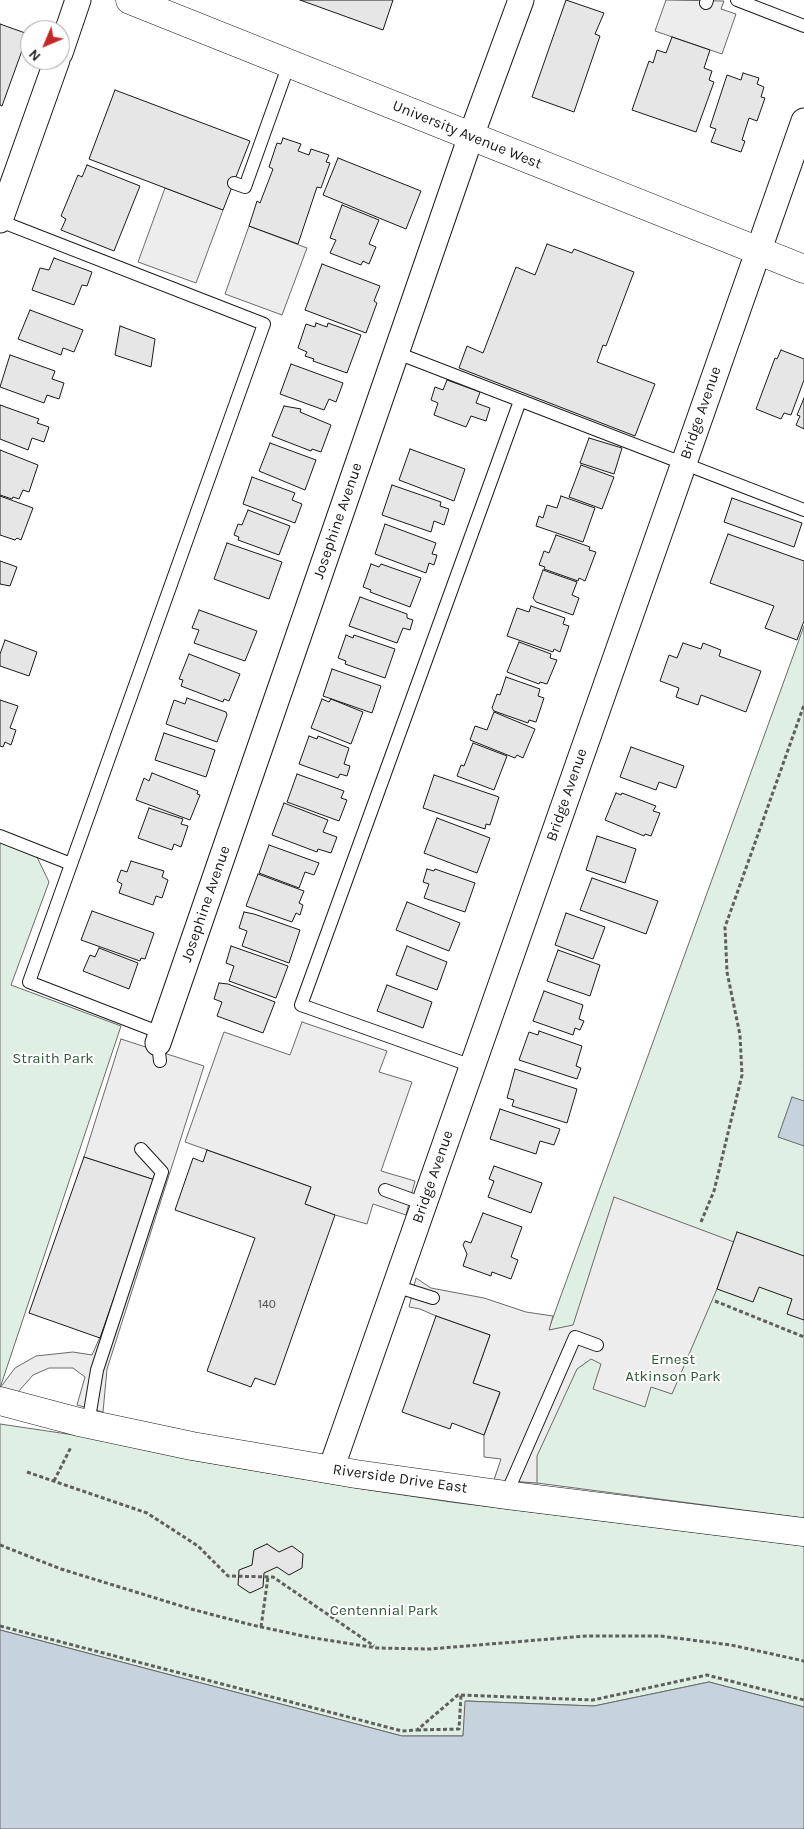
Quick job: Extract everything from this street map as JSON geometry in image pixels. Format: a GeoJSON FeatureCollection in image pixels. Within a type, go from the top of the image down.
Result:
{"type":"FeatureCollection","features":[{"type":"Feature","properties":{"kind":"main road","name":"University Avenue West"},"geometry":{"type":"LineString","coordinates":[[146,3],[289,64],[804,269]]}},
{"type":"Feature","properties":{"kind":"main road","name":"Riverside Drive East"},"geometry":{"type":"LineString","coordinates":[[0,1401],[88,1424],[192,1446],[331,1469],[506,1495],[804,1532]]}},
{"type":"Feature","properties":{"kind":"street"},"geometry":{"type":"LineString","coordinates":[[70,24],[78,0]]}},
{"type":"Feature","properties":{"kind":"street","name":"Josephine Avenue"},"geometry":{"type":"LineString","coordinates":[[160,1046],[471,136],[522,0]]}},
{"type":"Feature","properties":{"kind":"street"},"geometry":{"type":"LineString","coordinates":[[0,221],[8,174],[54,70]]}},
{"type":"Feature","properties":{"kind":"street","name":"Bridge Avenue"},"geometry":{"type":"LineString","coordinates":[[331,1469],[804,121]]}},
{"type":"Feature","properties":{"kind":"lane"},"geometry":{"type":"LineString","coordinates":[[736,0],[804,26]]}},
{"type":"Feature","properties":{"kind":"lane"},"geometry":{"type":"LineString","coordinates":[[234,183],[245,187],[289,64]]}},
{"type":"Feature","properties":{"kind":"lane"},"geometry":{"type":"LineString","coordinates":[[0,221],[264,324],[29,982],[160,1046]]}},
{"type":"Feature","properties":{"kind":"lane"},"geometry":{"type":"LineString","coordinates":[[397,353],[804,510]]}},
{"type":"Feature","properties":{"kind":"lane"},"geometry":{"type":"LineString","coordinates":[[472,1066],[301,1005],[520,401]]}},
{"type":"Feature","properties":{"kind":"lane"},"geometry":{"type":"LineString","coordinates":[[0,836],[72,864]]}},
{"type":"Feature","properties":{"kind":"lane"},"geometry":{"type":"LineString","coordinates":[[88,1424],[97,1370],[162,1172],[141,1149]]}},
{"type":"Feature","properties":{"kind":"lane"},"geometry":{"type":"LineString","coordinates":[[385,1190],[424,1204]]}},
{"type":"Feature","properties":{"kind":"lane"},"geometry":{"type":"LineString","coordinates":[[395,1286],[433,1298]]}},
{"type":"Feature","properties":{"kind":"lane"},"geometry":{"type":"LineString","coordinates":[[506,1495],[575,1337],[597,1345]]}},
{"type":"Feature","properties":{"kind":"path"},"geometry":{"type":"LineString","coordinates":[[701,1222],[714,1191],[742,1076],[740,1035],[727,972],[725,927],[804,705]]}},
{"type":"Feature","properties":{"kind":"path"},"geometry":{"type":"LineString","coordinates":[[715,1301],[804,1337]]}},
{"type":"Feature","properties":{"kind":"path"},"geometry":{"type":"LineString","coordinates":[[54,1481],[71,1446]]}},
{"type":"Feature","properties":{"kind":"path"},"geometry":{"type":"LineString","coordinates":[[27,1472],[147,1513],[198,1546],[228,1576],[273,1578],[377,1648]]}},
{"type":"Feature","properties":{"kind":"path"},"geometry":{"type":"LineString","coordinates":[[0,1545],[61,1569],[115,1586],[261,1627],[377,1648],[430,1649],[586,1636],[660,1636],[731,1646],[804,1661]]}},
{"type":"Feature","properties":{"kind":"path"},"geometry":{"type":"LineString","coordinates":[[261,1627],[268,1577]]}},
{"type":"Feature","properties":{"kind":"path"},"geometry":{"type":"LineString","coordinates":[[0,1626],[402,1731],[459,1729],[461,1695]]}},
{"type":"Feature","properties":{"kind":"path"},"geometry":{"type":"LineString","coordinates":[[416,1730],[458,1695],[593,1700],[707,1675],[804,1700]]}},
{"type":"Feature","properties":{"kind":"green space","name":"Ernest Atkinson Park"},"geometry":{"type":"Polygon","coordinates":[[[804,626],[804,1518],[537,1483],[494,1480],[804,626]]]}},
{"type":"Feature","properties":{"kind":"green space","name":"Straith Park"},"geometry":{"type":"Polygon","coordinates":[[[0,841],[36,855],[49,882],[11,985],[121,1026],[0,1388],[0,841]]]}},
{"type":"Feature","properties":{"kind":"green space","name":"Centennial Park"},"geometry":{"type":"Polygon","coordinates":[[[0,1424],[81,1436],[192,1460],[362,1489],[451,1502],[804,1546],[804,1707],[709,1682],[594,1706],[466,1701],[463,1736],[402,1736],[0,1630],[0,1424]]]}},
{"type":"Feature","properties":{"kind":"shaded area"},"geometry":{"type":"Polygon","coordinates":[[[666,0],[724,1],[721,9],[736,14],[722,54],[655,31],[666,0]]]}},
{"type":"Feature","properties":{"kind":"shaded area"},"geometry":{"type":"Polygon","coordinates":[[[165,188],[223,210],[196,283],[138,262],[165,188]]]}},
{"type":"Feature","properties":{"kind":"shaded area"},"geometry":{"type":"Polygon","coordinates":[[[249,226],[307,248],[282,315],[225,294],[249,226]]]}},
{"type":"Feature","properties":{"kind":"shaded area"},"geometry":{"type":"Polygon","coordinates":[[[302,1022],[387,1051],[379,1072],[412,1082],[381,1171],[415,1181],[406,1215],[373,1204],[367,1224],[335,1215],[305,1204],[311,1187],[185,1142],[224,1032],[290,1055],[302,1022]]]}},
{"type":"Feature","properties":{"kind":"shaded area"},"geometry":{"type":"Polygon","coordinates":[[[121,1039],[204,1066],[107,1369],[103,1412],[77,1405],[85,1377],[73,1368],[49,1368],[33,1375],[18,1392],[0,1388],[15,1368],[36,1356],[73,1352],[92,1355],[155,1180],[84,1157],[121,1039]]]}},
{"type":"Feature","properties":{"kind":"shaded area"},"geometry":{"type":"Polygon","coordinates":[[[792,1097],[804,1101],[804,1146],[778,1137],[792,1097]]]}},
{"type":"Feature","properties":{"kind":"shaded area"},"geometry":{"type":"Polygon","coordinates":[[[614,1197],[734,1242],[717,1289],[672,1394],[651,1387],[645,1407],[593,1389],[601,1364],[591,1359],[577,1369],[537,1456],[537,1483],[494,1480],[501,1459],[484,1457],[484,1435],[500,1393],[473,1383],[490,1335],[420,1309],[409,1307],[416,1278],[431,1288],[484,1298],[526,1312],[553,1316],[549,1330],[573,1325],[614,1197]]]}},
{"type":"Feature","properties":{"kind":"shaded area"},"geometry":{"type":"Polygon","coordinates":[[[0,1630],[402,1736],[463,1736],[465,1701],[594,1706],[709,1682],[804,1707],[804,1829],[0,1829],[0,1630]]]}},
{"type":"Feature","properties":{"kind":"building"},"geometry":{"type":"Polygon","coordinates":[[[300,0],[393,0],[383,30],[300,0]]]}},
{"type":"Feature","properties":{"kind":"building"},"geometry":{"type":"Polygon","coordinates":[[[566,0],[604,13],[595,34],[600,36],[574,112],[532,97],[566,0]]]}},
{"type":"Feature","properties":{"kind":"building"},"geometry":{"type":"Polygon","coordinates":[[[0,24],[20,31],[20,56],[2,106],[0,105],[0,24]]]}},
{"type":"Feature","properties":{"kind":"building"},"geometry":{"type":"Polygon","coordinates":[[[672,37],[710,50],[704,68],[712,71],[709,80],[714,82],[696,132],[632,110],[649,61],[653,63],[657,50],[666,53],[672,37]]]}},
{"type":"Feature","properties":{"kind":"building"},"geometry":{"type":"Polygon","coordinates":[[[743,73],[759,78],[757,84],[764,87],[761,97],[765,98],[757,121],[749,118],[742,140],[745,141],[741,152],[711,142],[716,129],[710,127],[727,75],[741,80],[743,73]]]}},
{"type":"Feature","properties":{"kind":"building"},"geometry":{"type":"Polygon","coordinates":[[[115,90],[250,141],[223,210],[89,159],[115,90]]]}},
{"type":"Feature","properties":{"kind":"building"},"geometry":{"type":"Polygon","coordinates":[[[283,138],[301,144],[298,151],[309,155],[311,149],[329,155],[326,162],[330,163],[321,188],[317,187],[298,244],[249,226],[257,201],[260,203],[273,169],[269,167],[277,143],[281,144],[283,138]]]}},
{"type":"Feature","properties":{"kind":"building"},"geometry":{"type":"Polygon","coordinates":[[[338,158],[421,191],[406,229],[323,195],[338,158]]]}},
{"type":"Feature","properties":{"kind":"building"},"geometry":{"type":"Polygon","coordinates":[[[87,165],[140,186],[114,251],[61,230],[66,219],[61,216],[78,175],[82,177],[87,165]]]}},
{"type":"Feature","properties":{"kind":"building"},"geometry":{"type":"Polygon","coordinates":[[[342,205],[379,220],[369,244],[376,247],[369,264],[363,261],[361,265],[330,253],[336,240],[330,238],[342,205]]]}},
{"type":"Feature","properties":{"kind":"building"},"geometry":{"type":"Polygon","coordinates":[[[547,244],[572,253],[574,249],[634,272],[606,346],[603,345],[597,362],[655,384],[635,436],[459,368],[467,346],[483,353],[516,267],[535,275],[547,244]]]}},
{"type":"Feature","properties":{"kind":"building"},"geometry":{"type":"Polygon","coordinates":[[[54,258],[92,272],[87,286],[82,285],[74,305],[32,290],[40,268],[49,270],[54,258]]]}},
{"type":"Feature","properties":{"kind":"building"},"geometry":{"type":"Polygon","coordinates":[[[322,264],[380,286],[374,301],[377,303],[366,333],[305,310],[322,264]]]}},
{"type":"Feature","properties":{"kind":"building"},"geometry":{"type":"Polygon","coordinates":[[[30,310],[83,330],[74,352],[63,348],[61,355],[18,339],[30,310]]]}},
{"type":"Feature","properties":{"kind":"building"},"geometry":{"type":"Polygon","coordinates":[[[316,323],[327,327],[328,323],[361,335],[347,373],[313,361],[314,359],[305,356],[307,352],[298,348],[306,324],[315,327],[316,323]]]}},
{"type":"Feature","properties":{"kind":"building"},"geometry":{"type":"Polygon","coordinates":[[[120,326],[155,339],[151,367],[115,355],[120,326]]]}},
{"type":"Feature","properties":{"kind":"building"},"geometry":{"type":"Polygon","coordinates":[[[781,350],[804,359],[804,380],[791,415],[784,413],[781,419],[756,409],[775,358],[777,359],[781,350]]]}},
{"type":"Feature","properties":{"kind":"building"},"geometry":{"type":"Polygon","coordinates":[[[10,355],[55,371],[52,379],[64,383],[59,399],[47,395],[44,403],[0,387],[10,355]]]}},
{"type":"Feature","properties":{"kind":"building"},"geometry":{"type":"Polygon","coordinates":[[[291,364],[343,383],[336,402],[329,399],[324,410],[280,394],[291,364]]]}},
{"type":"Feature","properties":{"kind":"building"},"geometry":{"type":"Polygon","coordinates":[[[447,380],[480,392],[476,403],[490,408],[486,421],[471,416],[466,427],[434,415],[438,403],[431,400],[435,387],[443,390],[447,380]]]}},
{"type":"Feature","properties":{"kind":"building"},"geometry":{"type":"Polygon","coordinates":[[[804,398],[804,429],[796,425],[800,416],[797,415],[804,398]]]}},
{"type":"Feature","properties":{"kind":"building"},"geometry":{"type":"Polygon","coordinates":[[[0,405],[39,419],[37,423],[49,427],[44,442],[32,438],[28,450],[0,439],[0,405]]]}},
{"type":"Feature","properties":{"kind":"building"},"geometry":{"type":"Polygon","coordinates":[[[284,406],[301,409],[300,412],[331,425],[321,452],[312,449],[311,451],[272,436],[284,406]]]}},
{"type":"Feature","properties":{"kind":"building"},"geometry":{"type":"Polygon","coordinates":[[[589,438],[622,448],[614,474],[580,463],[589,438]]]}},
{"type":"Feature","properties":{"kind":"building"},"geometry":{"type":"Polygon","coordinates":[[[270,443],[316,460],[305,490],[259,471],[270,443]]]}},
{"type":"Feature","properties":{"kind":"building"},"geometry":{"type":"Polygon","coordinates":[[[410,449],[465,469],[454,501],[399,480],[410,449]]]}},
{"type":"Feature","properties":{"kind":"building"},"geometry":{"type":"Polygon","coordinates":[[[0,450],[38,465],[29,492],[23,490],[19,499],[0,495],[0,450]]]}},
{"type":"Feature","properties":{"kind":"building"},"geometry":{"type":"Polygon","coordinates":[[[581,465],[614,477],[602,509],[569,497],[581,465]]]}},
{"type":"Feature","properties":{"kind":"building"},"geometry":{"type":"Polygon","coordinates":[[[252,477],[295,493],[292,500],[302,504],[295,523],[243,504],[252,477]]]}},
{"type":"Feature","properties":{"kind":"building"},"geometry":{"type":"Polygon","coordinates":[[[392,485],[441,502],[440,506],[449,509],[444,525],[434,521],[431,532],[382,515],[392,485]]]}},
{"type":"Feature","properties":{"kind":"building"},"geometry":{"type":"Polygon","coordinates":[[[0,496],[33,508],[21,540],[0,535],[0,496]]]}},
{"type":"Feature","properties":{"kind":"building"},"geometry":{"type":"Polygon","coordinates":[[[561,496],[595,508],[583,542],[536,526],[539,516],[543,518],[547,505],[557,508],[561,496]]]}},
{"type":"Feature","properties":{"kind":"building"},"geometry":{"type":"Polygon","coordinates":[[[732,498],[802,523],[794,547],[724,522],[732,498]]]}},
{"type":"Feature","properties":{"kind":"building"},"geometry":{"type":"Polygon","coordinates":[[[248,510],[290,526],[279,555],[238,540],[239,537],[234,535],[238,524],[242,525],[248,510]]]}},
{"type":"Feature","properties":{"kind":"building"},"geometry":{"type":"Polygon","coordinates":[[[385,524],[436,543],[432,554],[437,555],[434,565],[429,563],[426,573],[375,554],[385,524]]]}},
{"type":"Feature","properties":{"kind":"building"},"geometry":{"type":"Polygon","coordinates":[[[728,534],[804,561],[804,621],[797,640],[765,628],[774,606],[710,583],[728,534]]]}},
{"type":"Feature","properties":{"kind":"building"},"geometry":{"type":"Polygon","coordinates":[[[556,535],[590,547],[589,550],[596,552],[585,581],[579,578],[578,581],[544,569],[545,567],[539,565],[544,551],[549,553],[556,535]]]}},
{"type":"Feature","properties":{"kind":"building"},"geometry":{"type":"Polygon","coordinates":[[[227,543],[282,562],[269,599],[214,579],[227,543]]]}},
{"type":"Feature","properties":{"kind":"building"},"geometry":{"type":"Polygon","coordinates":[[[0,561],[17,567],[10,586],[0,584],[0,561]]]}},
{"type":"Feature","properties":{"kind":"building"},"geometry":{"type":"Polygon","coordinates":[[[371,564],[379,567],[381,564],[421,578],[410,607],[370,592],[371,590],[363,587],[371,564]]]}},
{"type":"Feature","properties":{"kind":"building"},"geometry":{"type":"Polygon","coordinates":[[[543,570],[577,582],[572,595],[579,598],[573,615],[536,602],[533,598],[543,570]]]}},
{"type":"Feature","properties":{"kind":"building"},"geometry":{"type":"Polygon","coordinates":[[[360,597],[407,614],[407,618],[413,620],[410,630],[403,628],[397,643],[349,626],[360,597]]]}},
{"type":"Feature","properties":{"kind":"building"},"geometry":{"type":"Polygon","coordinates":[[[531,606],[565,618],[563,624],[569,626],[560,652],[554,649],[553,652],[507,636],[517,608],[529,612],[531,606]]]}},
{"type":"Feature","properties":{"kind":"building"},"geometry":{"type":"Polygon","coordinates":[[[199,610],[257,631],[245,661],[194,643],[199,630],[192,628],[199,610]]]}},
{"type":"Feature","properties":{"kind":"building"},"geometry":{"type":"Polygon","coordinates":[[[346,635],[353,638],[354,635],[395,649],[385,678],[345,664],[346,661],[338,658],[346,635]]]}},
{"type":"Feature","properties":{"kind":"building"},"geometry":{"type":"Polygon","coordinates":[[[5,640],[37,652],[29,676],[0,666],[0,654],[5,640]]]}},
{"type":"Feature","properties":{"kind":"building"},"geometry":{"type":"Polygon","coordinates":[[[519,642],[551,654],[550,658],[557,660],[547,684],[540,682],[539,684],[507,672],[519,642]]]}},
{"type":"Feature","properties":{"kind":"building"},"geometry":{"type":"Polygon","coordinates":[[[683,643],[701,649],[703,643],[721,650],[719,656],[761,671],[746,712],[701,695],[698,705],[676,697],[679,688],[660,681],[669,655],[677,658],[683,643]]]}},
{"type":"Feature","properties":{"kind":"building"},"geometry":{"type":"Polygon","coordinates":[[[189,654],[240,674],[229,701],[224,699],[223,702],[181,686],[183,680],[179,679],[189,654]]]}},
{"type":"Feature","properties":{"kind":"building"},"geometry":{"type":"Polygon","coordinates":[[[332,669],[381,686],[372,713],[323,696],[332,669]]]}},
{"type":"Feature","properties":{"kind":"building"},"geometry":{"type":"Polygon","coordinates":[[[506,677],[540,689],[538,696],[544,698],[536,722],[529,720],[528,723],[494,711],[492,708],[497,694],[500,695],[506,677]]]}},
{"type":"Feature","properties":{"kind":"building"},"geometry":{"type":"Polygon","coordinates":[[[187,698],[226,712],[227,715],[217,742],[166,724],[174,700],[185,704],[187,698]]]}},
{"type":"Feature","properties":{"kind":"building"},"geometry":{"type":"Polygon","coordinates":[[[322,699],[329,702],[331,699],[363,712],[351,744],[311,728],[322,699]]]}},
{"type":"Feature","properties":{"kind":"building"},"geometry":{"type":"Polygon","coordinates":[[[0,700],[18,706],[10,728],[16,730],[11,745],[5,742],[3,747],[0,746],[0,700]]]}},
{"type":"Feature","properties":{"kind":"building"},"geometry":{"type":"Polygon","coordinates":[[[494,712],[535,729],[523,758],[517,755],[515,758],[470,740],[475,726],[487,730],[494,712]]]}},
{"type":"Feature","properties":{"kind":"building"},"geometry":{"type":"Polygon","coordinates":[[[164,733],[215,750],[206,777],[155,760],[164,733]]]}},
{"type":"Feature","properties":{"kind":"building"},"geometry":{"type":"Polygon","coordinates":[[[309,736],[317,739],[318,736],[349,748],[344,764],[350,766],[347,776],[340,774],[338,778],[299,764],[309,736]]]}},
{"type":"Feature","properties":{"kind":"building"},"geometry":{"type":"Polygon","coordinates":[[[473,743],[507,756],[494,790],[457,776],[461,765],[464,766],[473,743]]]}},
{"type":"Feature","properties":{"kind":"building"},"geometry":{"type":"Polygon","coordinates":[[[631,747],[684,766],[676,788],[659,782],[656,790],[620,777],[631,747]]]}},
{"type":"Feature","properties":{"kind":"building"},"geometry":{"type":"Polygon","coordinates":[[[152,773],[198,791],[197,794],[200,795],[190,820],[136,800],[144,778],[149,781],[152,773]]]}},
{"type":"Feature","properties":{"kind":"building"},"geometry":{"type":"Polygon","coordinates":[[[297,774],[344,791],[341,798],[347,800],[339,821],[287,802],[297,774]]]}},
{"type":"Feature","properties":{"kind":"building"},"geometry":{"type":"Polygon","coordinates":[[[434,775],[499,797],[490,825],[486,824],[485,829],[423,808],[434,775]]]}},
{"type":"Feature","properties":{"kind":"building"},"geometry":{"type":"Polygon","coordinates":[[[616,793],[621,795],[622,793],[656,806],[653,811],[660,813],[651,836],[645,834],[644,836],[605,820],[616,793]]]}},
{"type":"Feature","properties":{"kind":"building"},"geometry":{"type":"Polygon","coordinates":[[[284,803],[328,820],[323,832],[337,837],[331,853],[318,849],[317,852],[272,835],[284,803]]]}},
{"type":"Feature","properties":{"kind":"building"},"geometry":{"type":"Polygon","coordinates":[[[149,808],[183,819],[181,824],[188,826],[181,847],[174,844],[172,850],[138,838],[149,808]]]}},
{"type":"Feature","properties":{"kind":"building"},"geometry":{"type":"Polygon","coordinates":[[[437,818],[490,838],[477,873],[424,853],[437,818]]]}},
{"type":"Feature","properties":{"kind":"building"},"geometry":{"type":"Polygon","coordinates":[[[597,836],[636,849],[625,883],[586,870],[597,836]]]}},
{"type":"Feature","properties":{"kind":"building"},"geometry":{"type":"Polygon","coordinates":[[[269,845],[319,863],[314,875],[305,872],[299,888],[259,873],[269,845]]]}},
{"type":"Feature","properties":{"kind":"building"},"geometry":{"type":"Polygon","coordinates":[[[131,861],[164,871],[162,877],[168,880],[162,898],[156,896],[153,905],[119,893],[122,884],[117,881],[121,870],[127,872],[131,861]]]}},
{"type":"Feature","properties":{"kind":"building"},"geometry":{"type":"Polygon","coordinates":[[[427,869],[434,871],[435,869],[475,883],[465,912],[424,898],[429,884],[423,882],[427,869]]]}},
{"type":"Feature","properties":{"kind":"building"},"geometry":{"type":"Polygon","coordinates":[[[258,874],[304,891],[299,903],[303,905],[300,915],[296,913],[292,922],[246,906],[258,874]]]}},
{"type":"Feature","properties":{"kind":"building"},"geometry":{"type":"Polygon","coordinates":[[[592,878],[658,901],[646,934],[580,910],[592,878]]]}},
{"type":"Feature","properties":{"kind":"building"},"geometry":{"type":"Polygon","coordinates":[[[407,902],[460,923],[449,951],[396,930],[407,902]]]}},
{"type":"Feature","properties":{"kind":"building"},"geometry":{"type":"Polygon","coordinates":[[[92,911],[154,933],[145,959],[141,958],[140,961],[81,940],[92,911]]]}},
{"type":"Feature","properties":{"kind":"building"},"geometry":{"type":"Polygon","coordinates":[[[244,912],[300,930],[289,963],[242,946],[247,931],[239,928],[244,912]]]}},
{"type":"Feature","properties":{"kind":"building"},"geometry":{"type":"Polygon","coordinates":[[[566,913],[605,927],[593,959],[555,945],[566,913]]]}},
{"type":"Feature","properties":{"kind":"building"},"geometry":{"type":"Polygon","coordinates":[[[231,946],[288,966],[276,998],[229,981],[234,966],[226,963],[231,946]]]}},
{"type":"Feature","properties":{"kind":"building"},"geometry":{"type":"Polygon","coordinates":[[[407,946],[447,962],[437,990],[396,975],[407,946]]]}},
{"type":"Feature","properties":{"kind":"building"},"geometry":{"type":"Polygon","coordinates":[[[99,948],[138,963],[129,989],[83,971],[90,955],[95,957],[99,948]]]}},
{"type":"Feature","properties":{"kind":"building"},"geometry":{"type":"Polygon","coordinates":[[[558,950],[600,965],[590,996],[547,981],[558,950]]]}},
{"type":"Feature","properties":{"kind":"building"},"geometry":{"type":"Polygon","coordinates":[[[219,983],[228,984],[275,1002],[263,1033],[217,1016],[222,1002],[214,999],[219,983]]]}},
{"type":"Feature","properties":{"kind":"building"},"geometry":{"type":"Polygon","coordinates":[[[387,985],[432,1002],[423,1028],[377,1011],[387,985]]]}},
{"type":"Feature","properties":{"kind":"building"},"geometry":{"type":"Polygon","coordinates":[[[544,991],[583,1005],[579,1019],[584,1021],[580,1030],[575,1028],[573,1035],[533,1021],[544,991]]]}},
{"type":"Feature","properties":{"kind":"building"},"geometry":{"type":"Polygon","coordinates":[[[539,1031],[582,1046],[576,1066],[581,1068],[577,1079],[519,1060],[529,1032],[538,1035],[539,1031]]]}},
{"type":"Feature","properties":{"kind":"building"},"geometry":{"type":"Polygon","coordinates":[[[515,1069],[577,1089],[567,1123],[512,1106],[514,1100],[507,1098],[515,1069]]]}},
{"type":"Feature","properties":{"kind":"building"},"geometry":{"type":"Polygon","coordinates":[[[500,1109],[560,1129],[554,1145],[540,1141],[536,1154],[490,1139],[500,1109]]]}},
{"type":"Feature","properties":{"kind":"building"},"geometry":{"type":"Polygon","coordinates":[[[207,1150],[311,1187],[305,1204],[335,1215],[275,1385],[255,1378],[251,1387],[207,1371],[255,1238],[175,1210],[193,1158],[203,1162],[207,1150]]]}},
{"type":"Feature","properties":{"kind":"building"},"geometry":{"type":"Polygon","coordinates":[[[84,1157],[155,1180],[100,1338],[29,1313],[84,1157]]]}},
{"type":"Feature","properties":{"kind":"building"},"geometry":{"type":"Polygon","coordinates":[[[494,1166],[542,1183],[531,1213],[488,1197],[494,1181],[489,1179],[494,1166]]]}},
{"type":"Feature","properties":{"kind":"building"},"geometry":{"type":"Polygon","coordinates":[[[483,1213],[522,1227],[511,1257],[518,1260],[511,1279],[492,1272],[491,1276],[463,1266],[467,1254],[463,1245],[465,1241],[471,1243],[483,1213]]]}},
{"type":"Feature","properties":{"kind":"building"},"geometry":{"type":"Polygon","coordinates":[[[737,1232],[804,1256],[804,1320],[787,1314],[792,1299],[759,1287],[753,1302],[717,1289],[737,1232]]]}},
{"type":"Feature","properties":{"kind":"building"},"geometry":{"type":"Polygon","coordinates":[[[436,1316],[490,1335],[473,1383],[500,1392],[484,1435],[452,1423],[450,1429],[402,1412],[436,1316]]]}},
{"type":"Feature","properties":{"kind":"building"},"geometry":{"type":"Polygon","coordinates":[[[267,1544],[279,1552],[292,1546],[303,1554],[302,1568],[289,1575],[277,1567],[264,1573],[263,1587],[250,1593],[238,1585],[239,1570],[252,1565],[254,1550],[267,1544]]]}}]}
